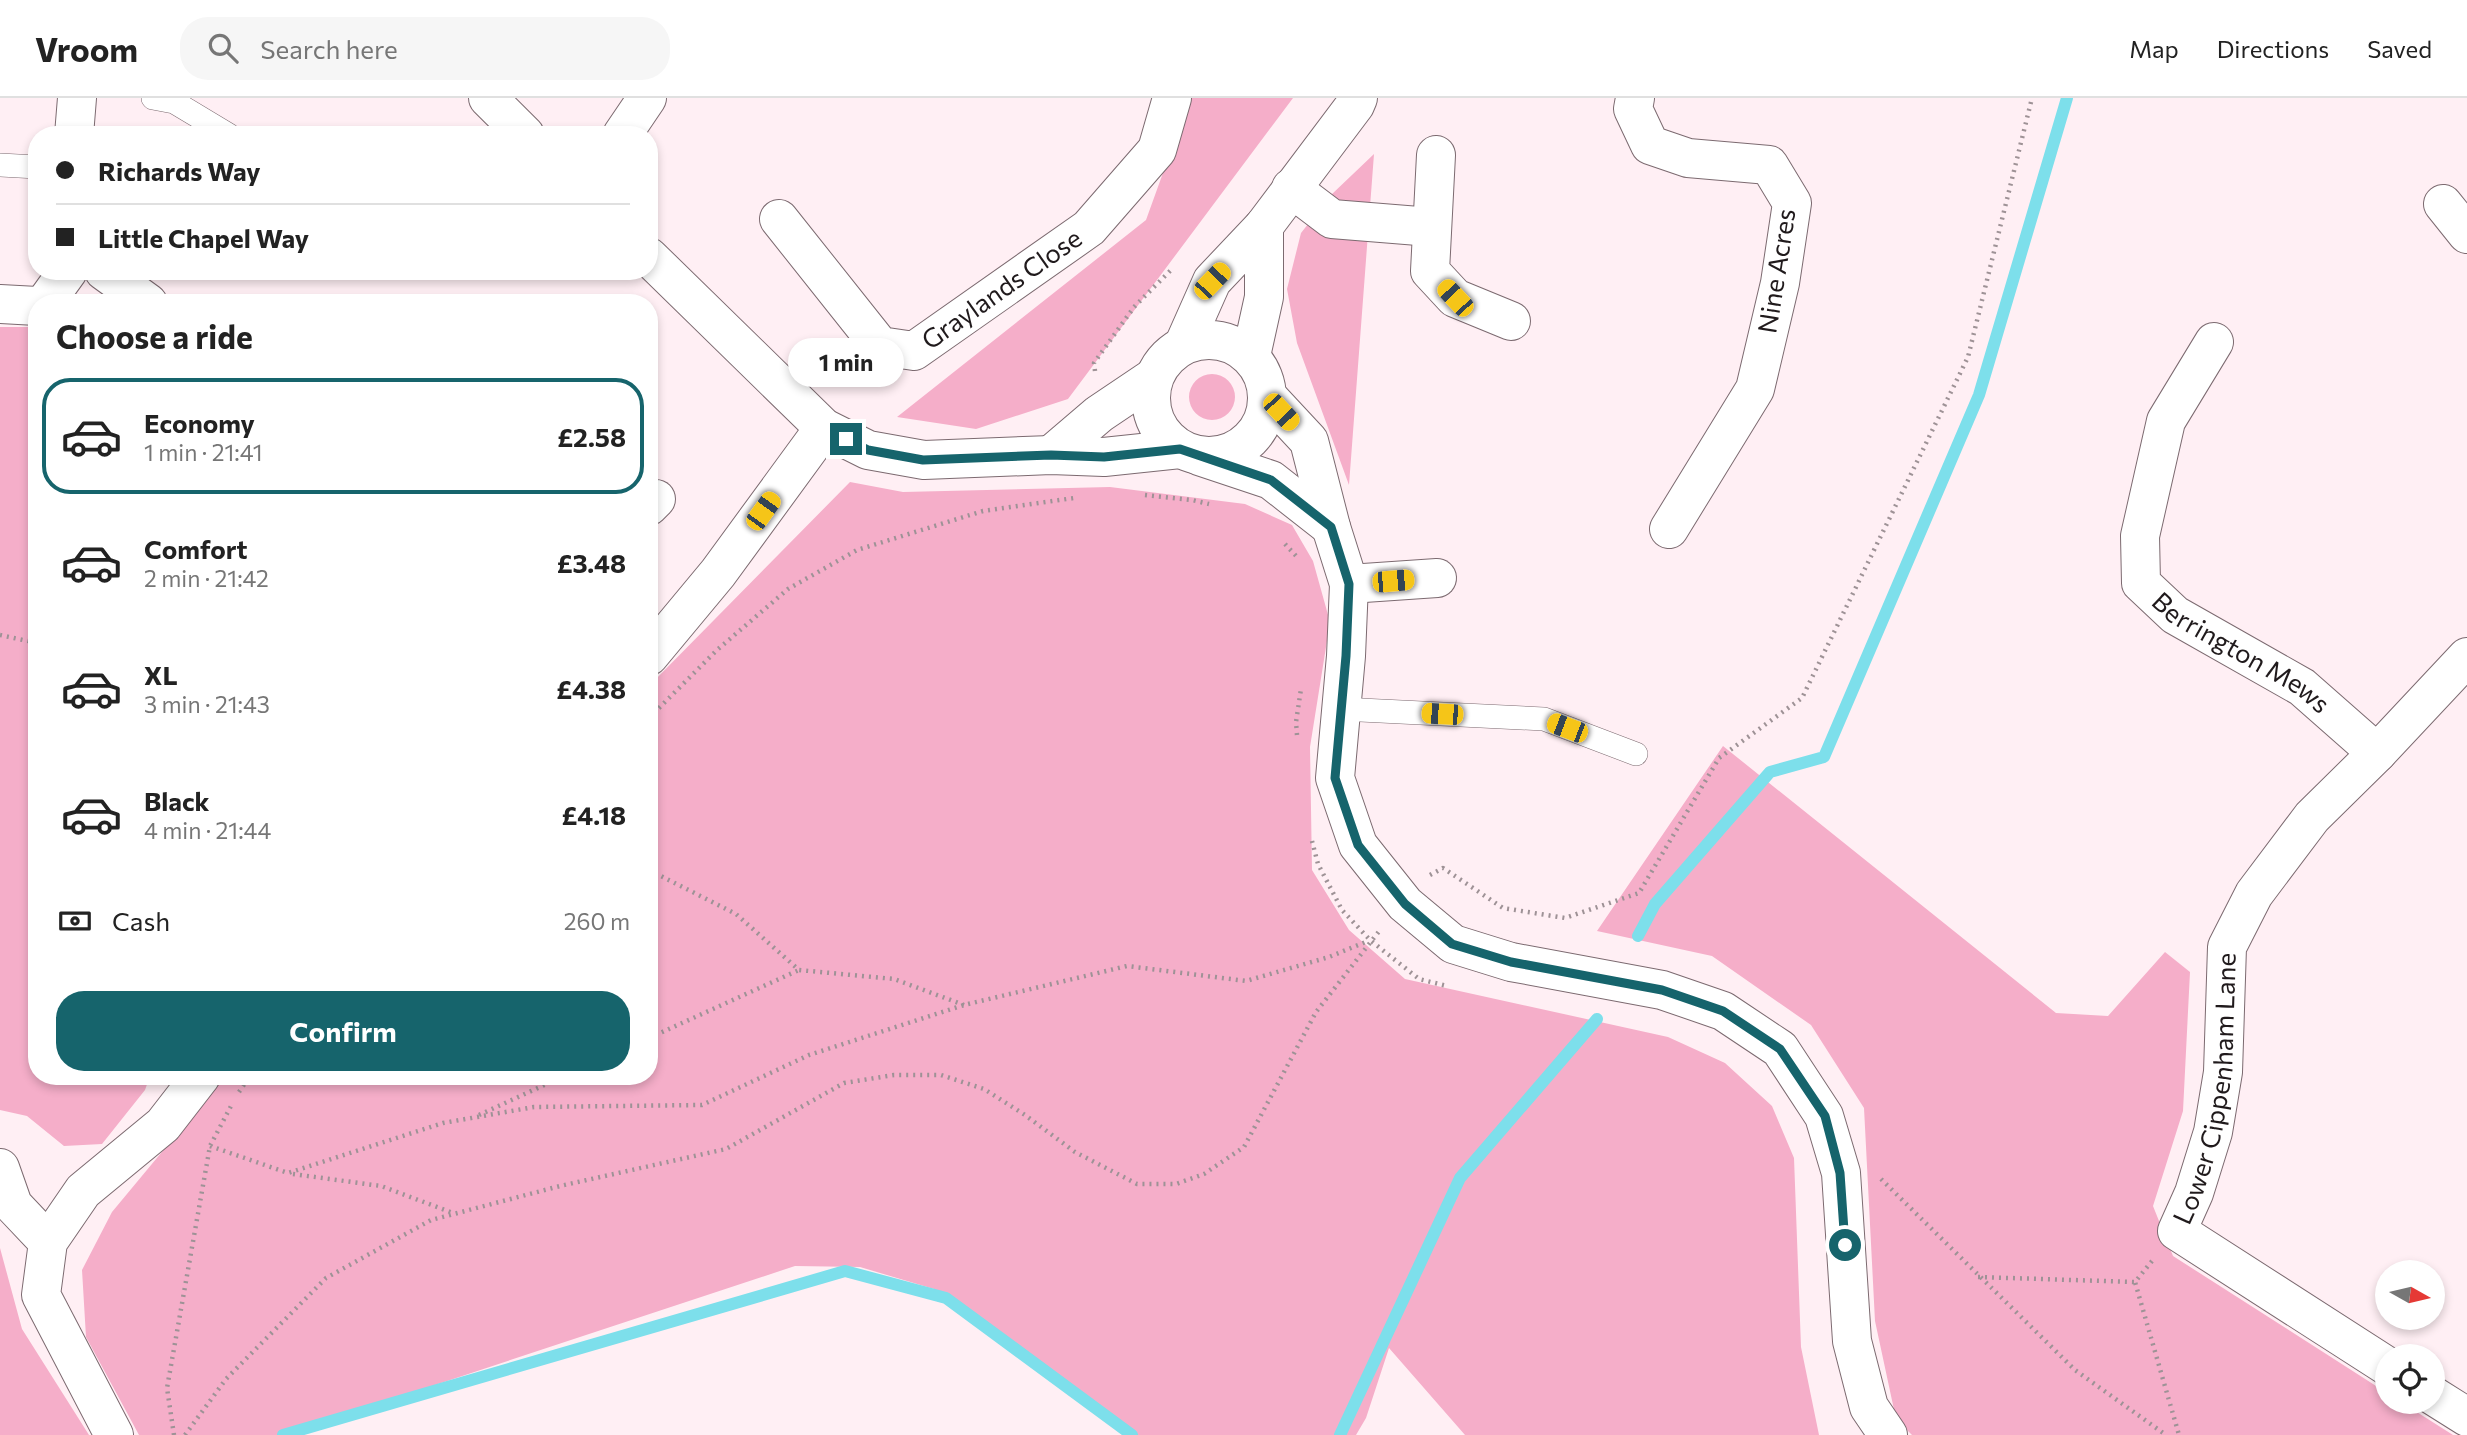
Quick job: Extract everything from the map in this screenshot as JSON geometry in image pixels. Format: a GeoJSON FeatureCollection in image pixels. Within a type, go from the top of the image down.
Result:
{"type":"FeatureCollection","features":[{"type":"Feature","properties":{"kind":"street"},"geometry":{"type":"LineString","coordinates":[[75,126],[77,98]]}},
{"type":"Feature","properties":{"kind":"street"},"geometry":{"type":"LineString","coordinates":[[488,98],[516,126]]}},
{"type":"Feature","properties":{"kind":"street"},"geometry":{"type":"LineString","coordinates":[[628,126],[647,98]]}},
{"type":"Feature","properties":{"kind":"street","name":"Graylands Close"},"geometry":{"type":"LineString","coordinates":[[779,219],[880,346],[914,351],[1089,228],[1157,150],[1172,98]]}},
{"type":"Feature","properties":{"kind":"street"},"geometry":{"type":"LineString","coordinates":[[1184,344],[1212,281],[1264,226],[1358,98]]}},
{"type":"Feature","properties":{"kind":"street","name":"Nine Acres"},"geometry":{"type":"LineString","coordinates":[[1635,98],[1633,109],[1650,145],[1688,158],[1769,165],[1792,203],[1780,282],[1755,388],[1669,529]]}},
{"type":"Feature","properties":{"kind":"street"},"geometry":{"type":"LineString","coordinates":[[1436,155],[1430,271],[1455,298],[1511,321]]}},
{"type":"Feature","properties":{"kind":"street"},"geometry":{"type":"LineString","coordinates":[[1291,188],[1332,219],[1431,227]]}},
{"type":"Feature","properties":{"kind":"street"},"geometry":{"type":"LineString","coordinates":[[2443,204],[2467,234]]}},
{"type":"Feature","properties":{"kind":"street"},"geometry":{"type":"LineString","coordinates":[[1251,356],[1264,297],[1264,226]]}},
{"type":"Feature","properties":{"kind":"street"},"geometry":{"type":"LineString","coordinates":[[658,266],[824,428],[868,450],[923,460],[1051,455],[1104,457],[1189,452],[1219,455],[1238,448],[1254,435],[1264,418],[1268,397],[1262,373],[1251,356],[1231,343],[1211,338],[1184,344],[1168,355],[1154,377],[1150,397],[1152,413],[1160,431],[1189,452],[1271,480],[1331,527]]}},
{"type":"Feature","properties":{"kind":"street"},"geometry":{"type":"LineString","coordinates":[[116,280],[136,294]]}},
{"type":"Feature","properties":{"kind":"street"},"geometry":{"type":"LineString","coordinates":[[0,304],[28,306]]}},
{"type":"Feature","properties":{"kind":"street","name":"Berrington Mews"},"geometry":{"type":"LineString","coordinates":[[2214,342],[2165,421],[2140,536],[2141,583],[2175,615],[2302,687],[2377,753]]}},
{"type":"Feature","properties":{"kind":"street"},"geometry":{"type":"LineString","coordinates":[[1051,455],[1099,414],[1154,377]]}},
{"type":"Feature","properties":{"kind":"street"},"geometry":{"type":"LineString","coordinates":[[1268,397],[1309,441],[1349,584],[1346,656],[1335,778],[1358,845],[1405,904],[1452,944],[1511,962],[1662,990],[1723,1011],[1780,1049],[1825,1116],[1840,1173],[1852,1341],[1869,1407],[1888,1435]]}},
{"type":"Feature","properties":{"kind":"street"},"geometry":{"type":"LineString","coordinates":[[658,645],[718,573],[824,428]]}},
{"type":"Feature","properties":{"kind":"street"},"geometry":{"type":"LineString","coordinates":[[1349,584],[1437,578]]}},
{"type":"Feature","properties":{"kind":"street","name":"Lower Cippenham Lane"},"geometry":{"type":"LineString","coordinates":[[2375,1358],[2177,1231],[2194,1193],[2213,1132],[2223,1072],[2227,947],[2254,894],[2312,817],[2377,753],[2467,657]]}},
{"type":"Feature","properties":{"kind":"street"},"geometry":{"type":"LineString","coordinates":[[114,1435],[41,1295],[48,1241],[83,1191],[163,1125],[194,1085]]}},
{"type":"Feature","properties":{"kind":"street"},"geometry":{"type":"LineString","coordinates":[[0,1168],[13,1205],[48,1241]]}},
{"type":"Feature","properties":{"kind":"street"},"geometry":{"type":"LineString","coordinates":[[2445,1403],[2467,1417]]}},
{"type":"Feature","properties":{"kind":"lane"},"geometry":{"type":"LineString","coordinates":[[153,98],[174,103],[214,126]]}},
{"type":"Feature","properties":{"kind":"lane"},"geometry":{"type":"LineString","coordinates":[[0,165],[28,167]]}},
{"type":"Feature","properties":{"kind":"lane"},"geometry":{"type":"LineString","coordinates":[[1340,709],[1544,719],[1636,754]]}},
{"type":"Feature","properties":{"kind":"path"},"geometry":{"type":"LineString","coordinates":[[185,1435],[226,1379],[326,1278],[431,1220],[560,1186],[726,1149],[844,1083],[894,1075],[941,1075],[984,1089],[1075,1152],[1137,1184],[1176,1184],[1204,1174],[1244,1147],[1316,1012],[1370,940],[1405,904],[1427,876],[1443,867],[1503,908],[1565,918],[1639,893],[1719,758],[1802,698],[1968,357],[2032,98]]}},
{"type":"Feature","properties":{"kind":"path"},"geometry":{"type":"LineString","coordinates":[[0,635],[28,641]]}},
{"type":"Feature","properties":{"kind":"path"},"geometry":{"type":"LineString","coordinates":[[658,875],[736,914],[799,970]]}},
{"type":"Feature","properties":{"kind":"path"},"geometry":{"type":"LineString","coordinates":[[288,1173],[443,1123],[534,1107],[702,1105],[808,1055],[964,1005],[1127,966],[1246,981],[1329,957],[1370,940]]}},
{"type":"Feature","properties":{"kind":"path"},"geometry":{"type":"LineString","coordinates":[[658,1034],[799,970],[894,979],[964,1005]]}},
{"type":"Feature","properties":{"kind":"path"},"geometry":{"type":"LineString","coordinates":[[174,1435],[167,1388],[210,1146],[244,1085]]}},
{"type":"Feature","properties":{"kind":"path"},"geometry":{"type":"LineString","coordinates":[[472,1118],[544,1085]]}},
{"type":"Feature","properties":{"kind":"path"},"geometry":{"type":"LineString","coordinates":[[210,1146],[288,1173],[381,1186],[455,1214]]}},
{"type":"Feature","properties":{"kind":"path"},"geometry":{"type":"LineString","coordinates":[[1840,1173],[1882,1180],[2075,1370],[2166,1435]]}},
{"type":"Feature","properties":{"kind":"path"},"geometry":{"type":"LineString","coordinates":[[2134,1282],[2177,1231]]}},
{"type":"Feature","properties":{"kind":"path"},"geometry":{"type":"LineString","coordinates":[[1978,1277],[2134,1282]]}},
{"type":"Feature","properties":{"kind":"path"},"geometry":{"type":"LineString","coordinates":[[2134,1282],[2179,1435]]}},
{"type":"Feature","properties":{"kind":"shaded area"},"geometry":{"type":"Polygon","coordinates":[[[1190,98],[1293,98],[1068,399],[976,429],[897,417],[1146,220],[1190,98]]]}},
{"type":"Feature","properties":{"kind":"shaded area"},"geometry":{"type":"Polygon","coordinates":[[[1374,154],[1349,485],[1297,343],[1287,289],[1301,233],[1331,195],[1374,154]]]}},
{"type":"Feature","properties":{"kind":"shaded area"},"geometry":{"type":"Polygon","coordinates":[[[0,327],[28,327],[28,1085],[147,1085],[102,1144],[64,1146],[27,1116],[0,1110],[0,327]]]}},
{"type":"Feature","properties":{"kind":"shaded area"},"geometry":{"type":"Polygon","coordinates":[[[1212,374],[1228,381],[1235,397],[1228,413],[1212,420],[1196,413],[1189,397],[1196,381],[1212,374]]]}},
{"type":"Feature","properties":{"kind":"shaded area"},"geometry":{"type":"Polygon","coordinates":[[[850,482],[903,492],[1110,487],[1245,504],[1292,525],[1313,561],[1330,622],[1310,747],[1312,870],[1349,930],[1405,979],[1668,1037],[1725,1063],[1772,1106],[1794,1158],[1801,1347],[1819,1435],[1465,1435],[1389,1348],[1366,1418],[1356,1435],[1134,1435],[995,1339],[934,1289],[860,1267],[795,1266],[435,1385],[299,1435],[139,1435],[86,1337],[82,1270],[112,1212],[218,1085],[658,1085],[658,677],[850,482]]]}},
{"type":"Feature","properties":{"kind":"shaded area"},"geometry":{"type":"Polygon","coordinates":[[[1723,746],[2056,1013],[2108,1016],[2165,952],[2190,972],[2183,1111],[2153,1206],[2173,1256],[2375,1385],[2375,1414],[2420,1414],[2453,1435],[1912,1435],[1896,1419],[1875,1321],[1864,1108],[1811,1025],[1712,956],[1597,931],[1723,746]]]}},
{"type":"Feature","properties":{"kind":"shaded area"},"geometry":{"type":"Polygon","coordinates":[[[0,1248],[22,1329],[89,1435],[0,1435],[0,1248]]]}},
{"type":"Feature","properties":{"kind":"waterway"},"geometry":{"type":"LineString","coordinates":[[1638,936],[1655,904],[1770,772],[1824,757],[1979,395],[2067,98]]}},
{"type":"Feature","properties":{"kind":"waterway"},"geometry":{"type":"LineString","coordinates":[[1340,1435],[1460,1178],[1597,1019]]}},
{"type":"Feature","properties":{"kind":"waterway"},"geometry":{"type":"LineString","coordinates":[[283,1435],[845,1271],[946,1298],[1132,1435]]}},
{"type":"Feature","properties":{"kind":"route"},"geometry":{"type":"LineString","coordinates":[[846,439],[868,450],[923,460],[1051,455],[1104,457],[1180,449],[1271,480],[1331,527],[1349,584],[1346,656],[1335,778],[1358,845],[1405,904],[1452,944],[1511,962],[1662,990],[1723,1011],[1780,1049],[1825,1116],[1840,1173],[1845,1245]]}}]}
